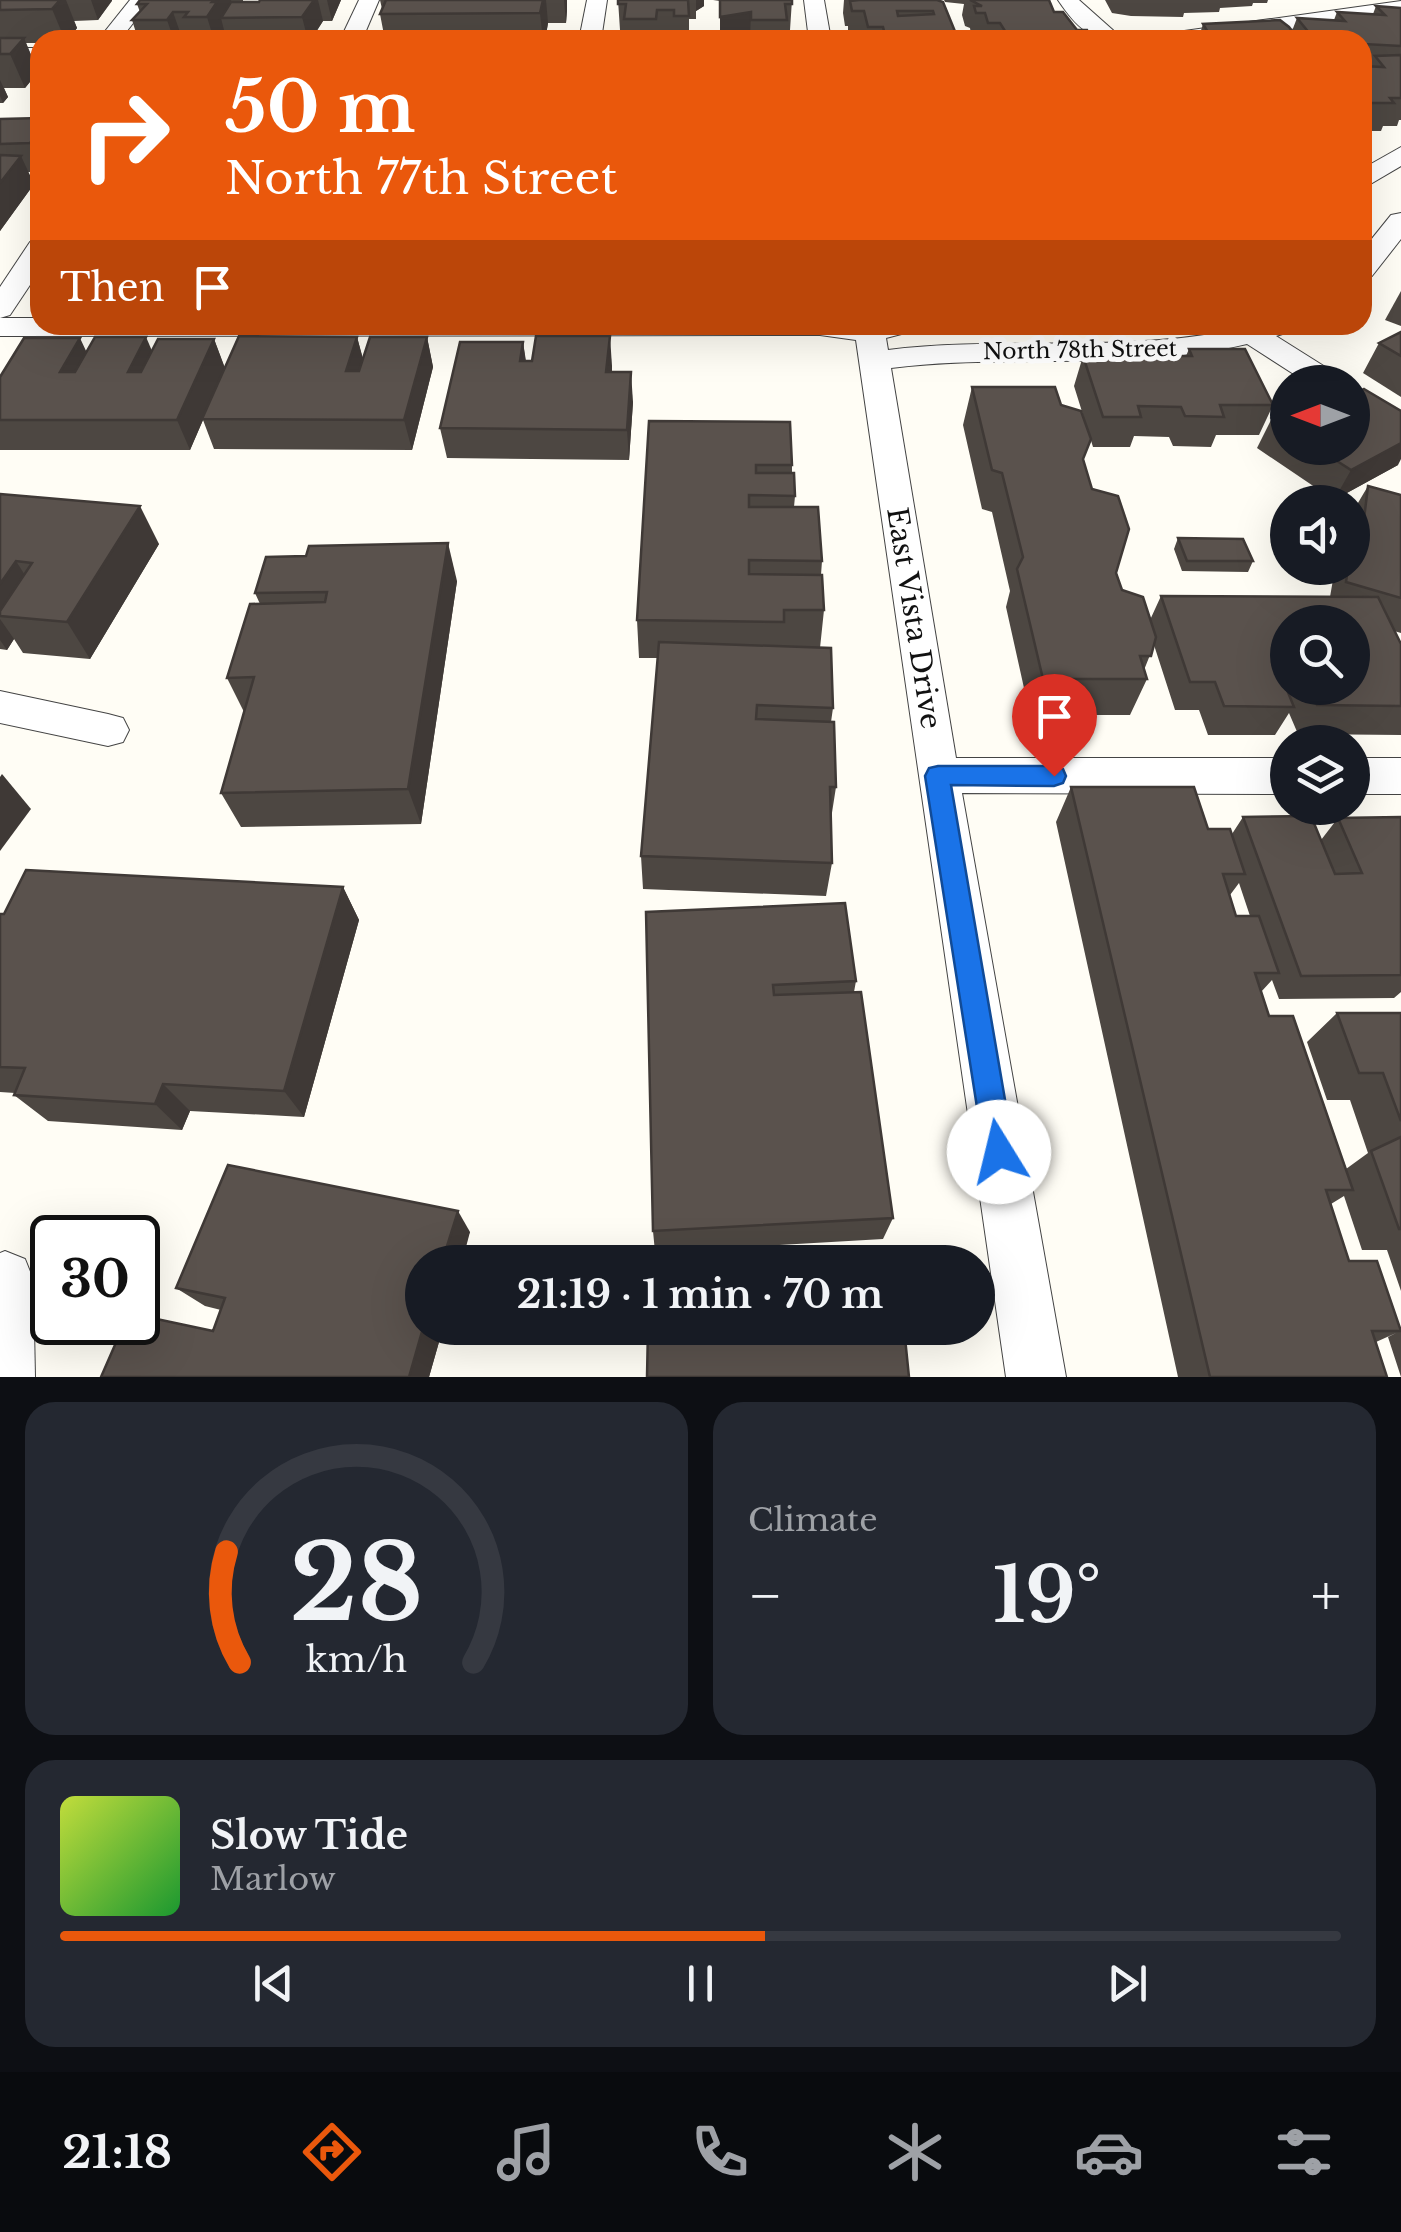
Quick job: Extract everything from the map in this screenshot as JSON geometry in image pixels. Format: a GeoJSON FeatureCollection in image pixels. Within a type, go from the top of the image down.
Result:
{"type":"FeatureCollection","features":[{"type":"Feature","properties":{"kind":"street"},"geometry":{"type":"LineString","coordinates":[[117,30],[141,0]]}},
{"type":"Feature","properties":{"kind":"street"},"geometry":{"type":"LineString","coordinates":[[356,30],[369,0]]}},
{"type":"Feature","properties":{"kind":"street"},"geometry":{"type":"LineString","coordinates":[[592,30],[597,0]]}},
{"type":"Feature","properties":{"kind":"street"},"geometry":{"type":"LineString","coordinates":[[814,0],[818,30]]}},
{"type":"Feature","properties":{"kind":"street"},"geometry":{"type":"LineString","coordinates":[[1068,0],[1078,14],[1100,30]]}},
{"type":"Feature","properties":{"kind":"street"},"geometry":{"type":"LineString","coordinates":[[1232,30],[1388,5]]}},
{"type":"Feature","properties":{"kind":"street"},"geometry":{"type":"LineString","coordinates":[[0,55],[30,55]]}},
{"type":"Feature","properties":{"kind":"street"},"geometry":{"type":"LineString","coordinates":[[1372,174],[1401,155]]}},
{"type":"Feature","properties":{"kind":"street"},"geometry":{"type":"LineString","coordinates":[[1372,257],[1401,221]]}},
{"type":"Feature","properties":{"kind":"street"},"geometry":{"type":"LineString","coordinates":[[0,310],[30,264]]}},
{"type":"Feature","properties":{"kind":"street","name":"North 78th Street"},"geometry":{"type":"LineString","coordinates":[[0,327],[30,327]]}},
{"type":"Feature","properties":{"kind":"street","name":"North 78th Street"},"geometry":{"type":"LineString","coordinates":[[882,339],[963,351],[1103,339],[1181,350],[1228,335]]}},
{"type":"Feature","properties":{"kind":"street"},"geometry":{"type":"LineString","coordinates":[[1252,335],[1300,365]]}},
{"type":"Feature","properties":{"kind":"street","name":"East Vista Drive"},"geometry":{"type":"LineString","coordinates":[[882,339],[938,776],[1036,1377]]}},
{"type":"Feature","properties":{"kind":"street"},"geometry":{"type":"LineString","coordinates":[[0,707],[108,730]]}},
{"type":"Feature","properties":{"kind":"street"},"geometry":{"type":"LineString","coordinates":[[938,776],[1270,776]]}},
{"type":"Feature","properties":{"kind":"street"},"geometry":{"type":"LineString","coordinates":[[1370,776],[1401,776]]}},
{"type":"Feature","properties":{"kind":"street"},"geometry":{"type":"LineString","coordinates":[[4,1377],[5,1279]]}},
{"type":"Feature","properties":{"kind":"building"},"geometry":{"type":"Polygon","coordinates":[[[0,0],[60,0],[52,9],[0,10],[0,0]]]}},
{"type":"Feature","properties":{"kind":"building"},"geometry":{"type":"Polygon","coordinates":[[[140,0],[217,2],[207,17],[184,17],[188,12],[173,12],[167,20],[132,20],[147,4],[137,4],[140,0]]]}},
{"type":"Feature","properties":{"kind":"building"},"geometry":{"type":"Polygon","coordinates":[[[314,0],[302,17],[221,18],[231,2],[314,0]]]}},
{"type":"Feature","properties":{"kind":"building"},"geometry":{"type":"Polygon","coordinates":[[[386,0],[543,0],[540,13],[380,14],[386,0]]]}},
{"type":"Feature","properties":{"kind":"building"},"geometry":{"type":"Polygon","coordinates":[[[618,0],[688,0],[689,16],[674,16],[674,10],[657,10],[656,19],[624,19],[626,4],[618,4],[618,0]]]}},
{"type":"Feature","properties":{"kind":"building"},"geometry":{"type":"Polygon","coordinates":[[[720,0],[792,0],[792,4],[785,4],[787,20],[751,20],[751,12],[720,17],[720,0]]]}},
{"type":"Feature","properties":{"kind":"building"},"geometry":{"type":"Polygon","coordinates":[[[937,0],[943,2],[954,30],[884,30],[868,27],[864,11],[852,11],[850,1],[937,0]],[[897,11],[898,16],[934,14],[933,11],[897,11]]]}},
{"type":"Feature","properties":{"kind":"building"},"geometry":{"type":"Polygon","coordinates":[[[970,0],[1049,0],[1054,12],[1063,12],[1077,30],[1004,30],[1000,23],[988,23],[985,13],[976,13],[974,6],[982,6],[970,0]]]}},
{"type":"Feature","properties":{"kind":"building"},"geometry":{"type":"Polygon","coordinates":[[[1376,6],[1401,8],[1401,46],[1372,44],[1372,30],[1307,30],[1297,18],[1345,21],[1337,12],[1385,15],[1376,6]]]}},
{"type":"Feature","properties":{"kind":"building"},"geometry":{"type":"Polygon","coordinates":[[[1280,20],[1291,30],[1207,30],[1203,24],[1280,20]]]}},
{"type":"Feature","properties":{"kind":"building"},"geometry":{"type":"Polygon","coordinates":[[[0,38],[24,38],[10,54],[0,54],[0,38]]]}},
{"type":"Feature","properties":{"kind":"building"},"geometry":{"type":"Polygon","coordinates":[[[1401,55],[1401,98],[1390,98],[1394,103],[1372,103],[1372,66],[1384,67],[1375,56],[1401,55]]]}},
{"type":"Feature","properties":{"kind":"building"},"geometry":{"type":"Polygon","coordinates":[[[30,118],[30,143],[0,144],[0,119],[30,118]]]}},
{"type":"Feature","properties":{"kind":"building"},"geometry":{"type":"Polygon","coordinates":[[[0,155],[21,156],[0,183],[0,155]]]}},
{"type":"Feature","properties":{"kind":"building"},"geometry":{"type":"Polygon","coordinates":[[[1401,332],[1401,356],[1379,343],[1401,332]]]}},
{"type":"Feature","properties":{"kind":"building"},"geometry":{"type":"Polygon","coordinates":[[[239,336],[357,337],[346,371],[359,371],[370,337],[427,337],[404,420],[202,419],[239,336]]]}},
{"type":"Feature","properties":{"kind":"building"},"geometry":{"type":"Polygon","coordinates":[[[536,336],[610,336],[606,372],[631,372],[627,430],[440,428],[460,342],[523,342],[520,361],[532,361],[536,336]]]}},
{"type":"Feature","properties":{"kind":"building"},"geometry":{"type":"Polygon","coordinates":[[[95,337],[146,337],[128,372],[141,372],[158,339],[214,339],[177,420],[0,420],[0,377],[24,338],[80,338],[60,372],[75,372],[95,337]]]}},
{"type":"Feature","properties":{"kind":"building"},"geometry":{"type":"Polygon","coordinates":[[[1189,349],[1245,349],[1270,405],[1220,405],[1224,417],[1185,416],[1181,407],[1138,406],[1141,417],[1103,417],[1083,356],[1192,356],[1189,349]]]}},
{"type":"Feature","properties":{"kind":"building"},"geometry":{"type":"Polygon","coordinates":[[[972,387],[1055,387],[1061,405],[1081,411],[1091,439],[1083,459],[1092,489],[1118,496],[1129,529],[1116,573],[1122,590],[1143,597],[1156,637],[1151,656],[1140,656],[1147,679],[1043,679],[1017,569],[1023,557],[1002,473],[992,470],[972,387]]]}},
{"type":"Feature","properties":{"kind":"building"},"geometry":{"type":"Polygon","coordinates":[[[1370,393],[1401,411],[1401,443],[1370,460],[1370,393]]]}},
{"type":"Feature","properties":{"kind":"building"},"geometry":{"type":"Polygon","coordinates":[[[649,421],[790,422],[792,465],[756,465],[756,473],[794,473],[795,496],[749,495],[749,507],[818,507],[822,561],[749,560],[749,574],[822,575],[824,610],[784,610],[784,622],[637,620],[649,421]]]}},
{"type":"Feature","properties":{"kind":"building"},"geometry":{"type":"Polygon","coordinates":[[[1370,487],[1401,495],[1401,598],[1356,585],[1370,585],[1370,487]]]}},
{"type":"Feature","properties":{"kind":"building"},"geometry":{"type":"Polygon","coordinates":[[[0,494],[140,506],[67,622],[0,616],[32,563],[16,561],[0,584],[0,494]]]}},
{"type":"Feature","properties":{"kind":"building"},"geometry":{"type":"Polygon","coordinates":[[[1178,538],[1243,539],[1253,561],[1187,561],[1178,538]]]}},
{"type":"Feature","properties":{"kind":"building"},"geometry":{"type":"Polygon","coordinates":[[[448,543],[408,789],[221,793],[254,677],[227,678],[250,604],[325,602],[327,592],[255,593],[266,557],[306,556],[309,546],[448,543]]]}},
{"type":"Feature","properties":{"kind":"building"},"geometry":{"type":"Polygon","coordinates":[[[1161,596],[1378,597],[1401,644],[1401,706],[1317,705],[1370,705],[1370,605],[1270,605],[1270,705],[1294,707],[1224,706],[1215,682],[1190,682],[1161,596]]]}},
{"type":"Feature","properties":{"kind":"building"},"geometry":{"type":"Polygon","coordinates":[[[659,642],[831,648],[833,708],[757,705],[756,719],[834,722],[836,787],[830,787],[832,863],[641,856],[659,642]]]}},
{"type":"Feature","properties":{"kind":"building"},"geometry":{"type":"Polygon","coordinates":[[[1071,787],[1194,787],[1208,829],[1230,829],[1245,874],[1223,874],[1236,916],[1259,916],[1279,973],[1255,973],[1269,1016],[1293,1016],[1353,1190],[1326,1190],[1349,1261],[1377,1261],[1401,1331],[1372,1331],[1387,1377],[1210,1377],[1071,787]]]}},
{"type":"Feature","properties":{"kind":"building"},"geometry":{"type":"Polygon","coordinates":[[[1243,817],[1270,817],[1270,825],[1315,825],[1335,874],[1362,873],[1341,825],[1370,825],[1370,817],[1401,817],[1401,975],[1301,976],[1243,817]]]}},
{"type":"Feature","properties":{"kind":"building"},"geometry":{"type":"Polygon","coordinates":[[[26,870],[343,887],[284,1091],[163,1084],[155,1104],[14,1095],[25,1068],[0,1067],[0,914],[4,914],[26,870]]]}},
{"type":"Feature","properties":{"kind":"building"},"geometry":{"type":"Polygon","coordinates":[[[845,903],[856,981],[773,985],[774,995],[861,992],[893,1218],[653,1231],[646,912],[845,903]]]}},
{"type":"Feature","properties":{"kind":"building"},"geometry":{"type":"Polygon","coordinates":[[[1337,1013],[1401,1013],[1401,1121],[1383,1073],[1359,1073],[1337,1013]]]}},
{"type":"Feature","properties":{"kind":"building"},"geometry":{"type":"Polygon","coordinates":[[[1401,1137],[1401,1229],[1399,1229],[1371,1151],[1401,1137]]]}},
{"type":"Feature","properties":{"kind":"building"},"geometry":{"type":"Polygon","coordinates":[[[228,1165],[458,1211],[447,1245],[405,1245],[405,1345],[418,1345],[409,1377],[101,1377],[115,1345],[160,1345],[160,1320],[213,1331],[225,1298],[176,1288],[228,1165]]]}},
{"type":"Feature","properties":{"kind":"building"},"geometry":{"type":"Polygon","coordinates":[[[648,1345],[906,1345],[909,1377],[647,1377],[648,1345]]]}},
{"type":"Feature","properties":{"kind":"route"},"geometry":{"type":"LineString","coordinates":[[999,1152],[938,776],[1054,776]]}}]}
